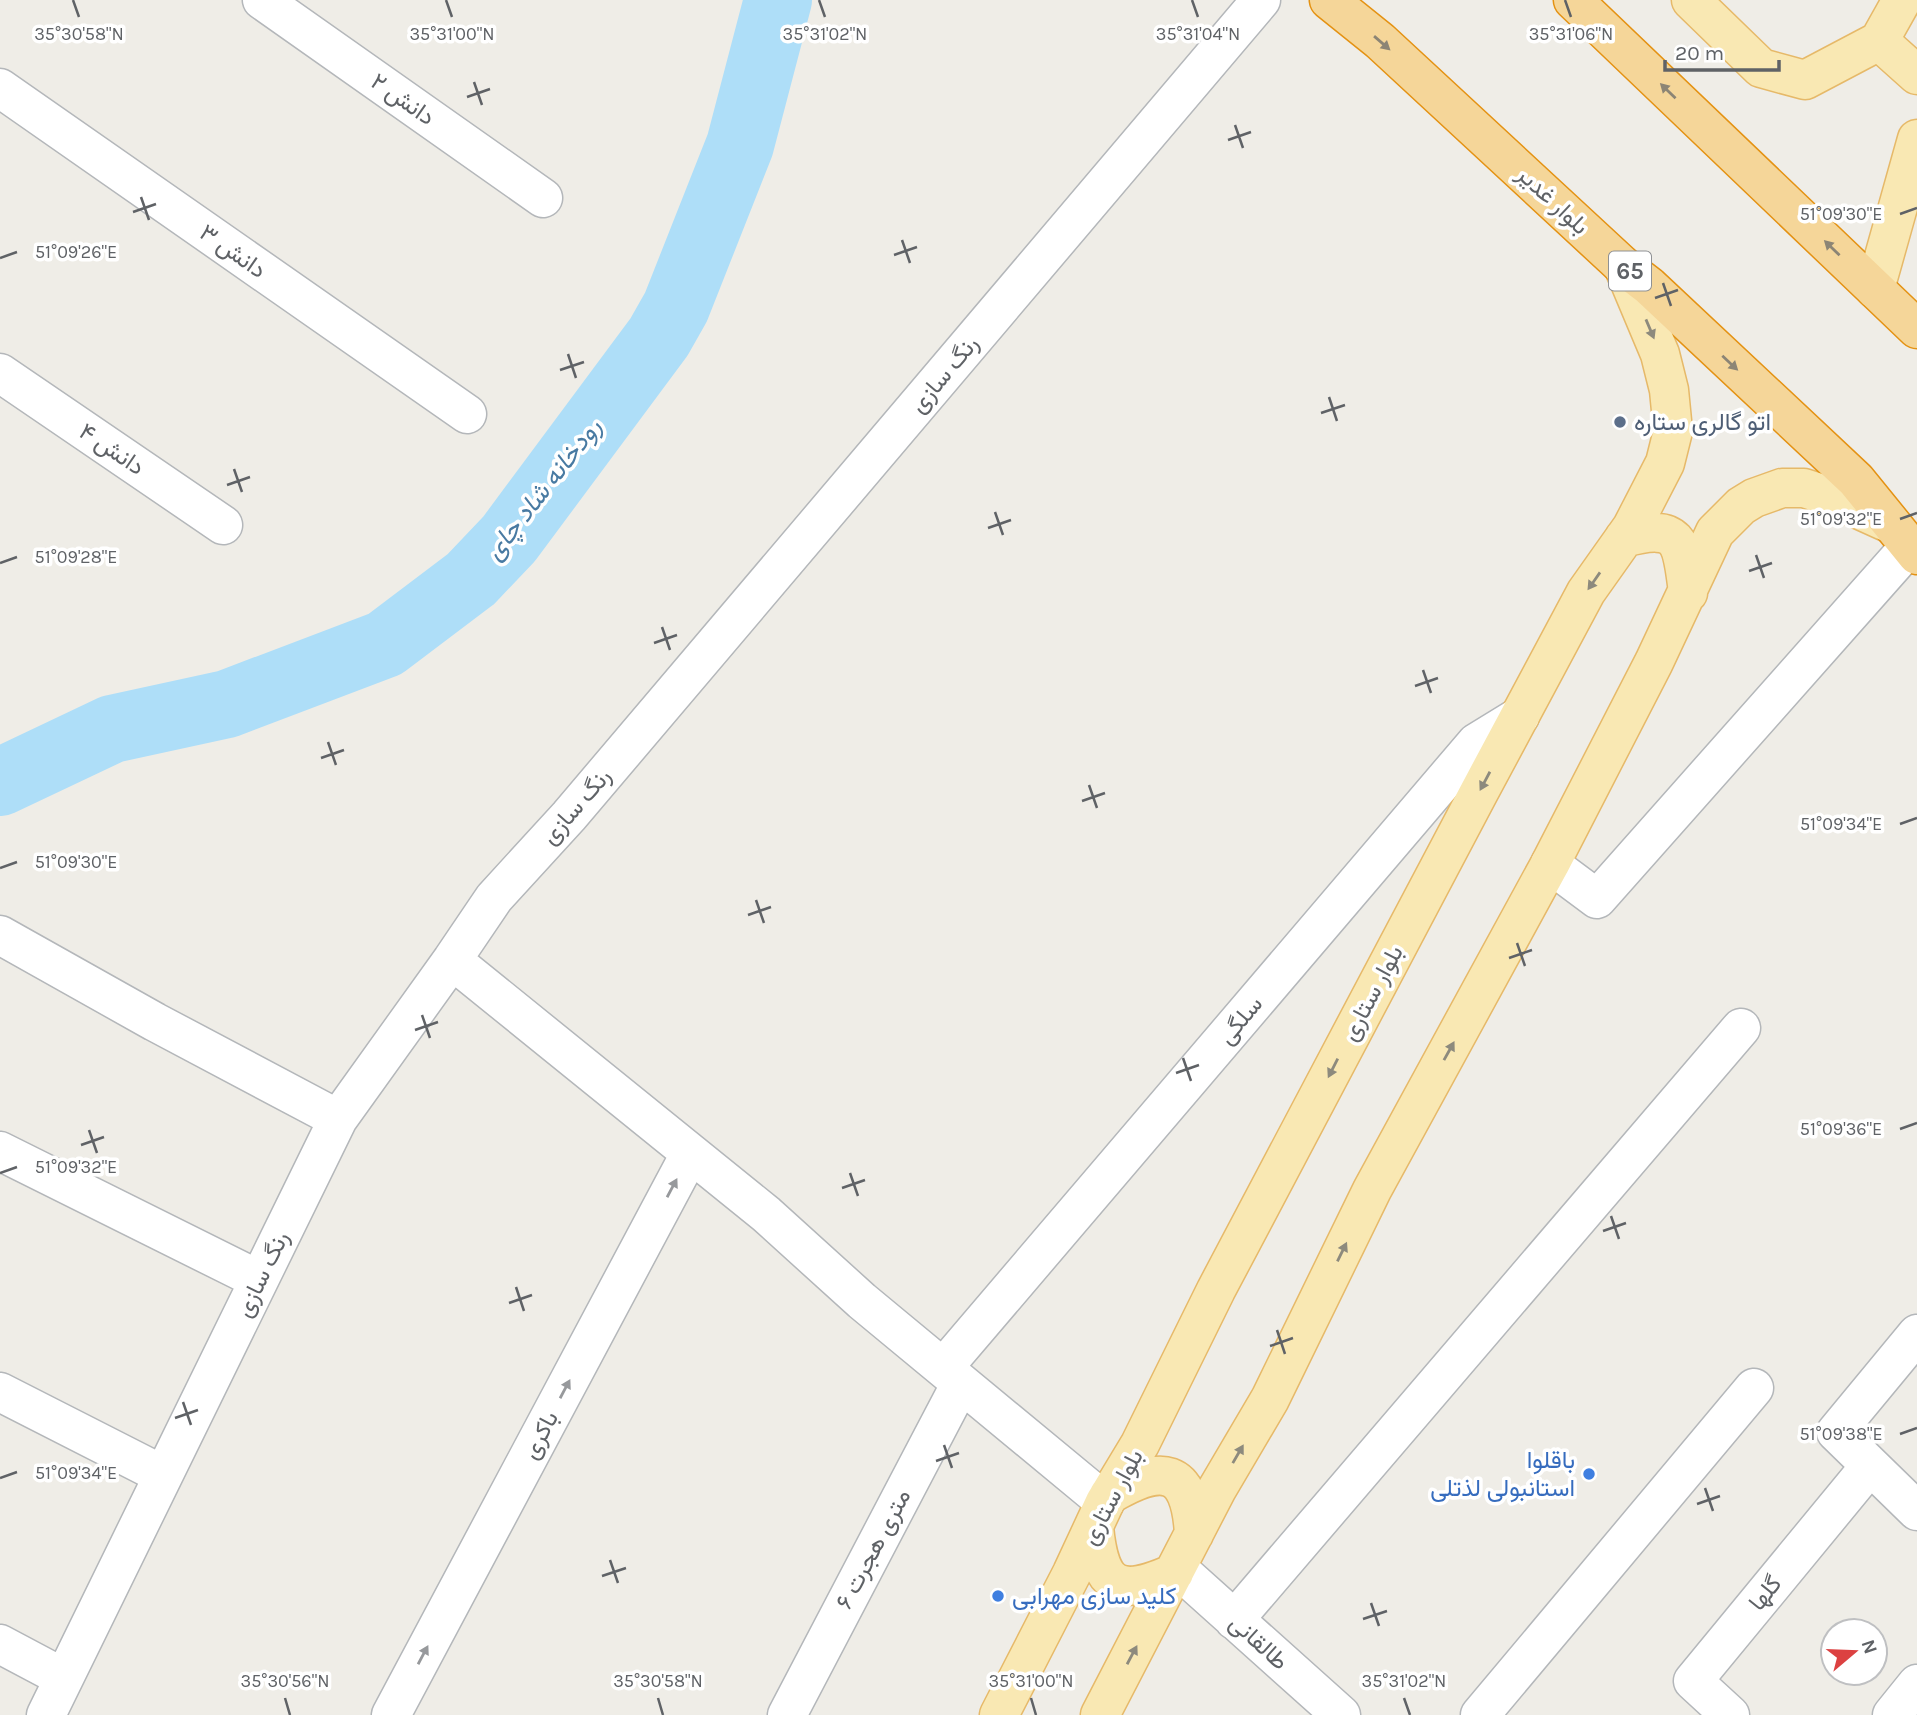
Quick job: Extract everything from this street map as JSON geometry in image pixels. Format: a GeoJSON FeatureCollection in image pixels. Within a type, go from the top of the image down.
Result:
{"type":"FeatureCollection","features":[{"type":"Feature","properties":{"kind":"highway","name":"بلوار غدیر"},"geometry":{"type":"LineString","coordinates":[[1329,0],[1380,41],[1623,266],[1649,286],[1856,480],[1906,542]]}},
{"type":"Feature","properties":{"kind":"highway"},"geometry":{"type":"LineString","coordinates":[[1573,0],[1917,329]]}},
{"type":"Feature","properties":{"kind":"main road"},"geometry":{"type":"LineString","coordinates":[[1691,0],[1761,68],[1805,80],[1879,41],[1902,0]]}},
{"type":"Feature","properties":{"kind":"main road"},"geometry":{"type":"LineString","coordinates":[[1879,41],[1917,75]]}},
{"type":"Feature","properties":{"kind":"main road"},"geometry":{"type":"LineString","coordinates":[[1875,289],[1906,221],[1917,139]]}},
{"type":"Feature","properties":{"kind":"main road","name":"بلوار ستاری"},"geometry":{"type":"LineString","coordinates":[[999,1715],[1103,1508],[1140,1444],[1216,1290],[1520,716],[1586,592],[1624,538],[1665,463],[1673,431],[1669,390],[1660,354],[1623,266]]}},
{"type":"Feature","properties":{"kind":"main road"},"geometry":{"type":"LineString","coordinates":[[1100,1715],[1194,1534],[1270,1399],[1373,1190],[1550,864],[1716,533],[1741,506],[1766,493],[1782,488],[1804,488],[1829,496],[1906,542]]}},
{"type":"Feature","properties":{"kind":"main road"},"geometry":{"type":"LineString","coordinates":[[1624,538],[1658,531],[1674,540],[1681,549],[1688,593]]}},
{"type":"Feature","properties":{"kind":"main road"},"geometry":{"type":"LineString","coordinates":[[1175,1571],[1151,1583],[1135,1587],[1123,1587],[1111,1581],[1103,1571],[1098,1556],[1103,1508],[1133,1481],[1162,1474],[1175,1479],[1185,1489],[1191,1504],[1194,1534]]}},
{"type":"Feature","properties":{"kind":"street","name":"دانش ۲"},"geometry":{"type":"LineString","coordinates":[[262,0],[543,198]]}},
{"type":"Feature","properties":{"kind":"street","name":"رنگ سازی"},"geometry":{"type":"LineString","coordinates":[[46,1715],[338,1119],[494,898],[578,805],[1261,0]]}},
{"type":"Feature","properties":{"kind":"street","name":"دانش ۳"},"geometry":{"type":"LineString","coordinates":[[0,88],[467,414]]}},
{"type":"Feature","properties":{"kind":"street","name":"دانش ۴"},"geometry":{"type":"LineString","coordinates":[[0,373],[223,525]]}},
{"type":"Feature","properties":{"kind":"street"},"geometry":{"type":"LineString","coordinates":[[1550,864],[1597,899],[1906,542]]}},
{"type":"Feature","properties":{"kind":"street","name":"سلگی"},"geometry":{"type":"LineString","coordinates":[[952,1376],[1476,743],[1520,716]]}},
{"type":"Feature","properties":{"kind":"street"},"geometry":{"type":"LineString","coordinates":[[0,936],[338,1119]]}},
{"type":"Feature","properties":{"kind":"street"},"geometry":{"type":"LineString","coordinates":[[452,960],[766,1214],[862,1301],[1103,1508]]}},
{"type":"Feature","properties":{"kind":"street"},"geometry":{"type":"LineString","coordinates":[[1234,1620],[1741,1028]]}},
{"type":"Feature","properties":{"kind":"street"},"geometry":{"type":"LineString","coordinates":[[0,1151],[259,1280]]}},
{"type":"Feature","properties":{"kind":"street","name":"باکری"},"geometry":{"type":"LineString","coordinates":[[391,1715],[690,1154]]}},
{"type":"Feature","properties":{"kind":"street"},"geometry":{"type":"LineString","coordinates":[[1917,1334],[1836,1432],[1917,1511]]}},
{"type":"Feature","properties":{"kind":"street","name":"۶ متری هجرت"},"geometry":{"type":"LineString","coordinates":[[787,1715],[952,1376]]}},
{"type":"Feature","properties":{"kind":"street"},"geometry":{"type":"LineString","coordinates":[[1480,1715],[1754,1388]]}},
{"type":"Feature","properties":{"kind":"street"},"geometry":{"type":"LineString","coordinates":[[0,1392],[163,1475]]}},
{"type":"Feature","properties":{"kind":"street","name":"گلها"},"geometry":{"type":"LineString","coordinates":[[1730,1715],[1693,1681],[1870,1466]]}},
{"type":"Feature","properties":{"kind":"street","name":"طالقانی"},"geometry":{"type":"LineString","coordinates":[[1175,1571],[1341,1715]]}},
{"type":"Feature","properties":{"kind":"street"},"geometry":{"type":"LineString","coordinates":[[0,1644],[64,1678]]}},
{"type":"Feature","properties":{"kind":"street"},"geometry":{"type":"LineString","coordinates":[[1892,1715],[1917,1684]]}},
{"type":"Feature","properties":{"kind":"waterway","name":"رودخانه شاد چای"},"geometry":{"type":"LineString","coordinates":[[0,782],[112,729],[227,704],[385,644],[471,579],[509,539],[659,337],[676,307],[740,145],[778,0]]}},
{"type":"Feature","properties":{"kind":"place","name":"اتو گالری ستاره"},"geometry":{"type":"Point","coordinates":[1620,422]}},
{"type":"Feature","properties":{"kind":"place","name":"باقلوا استانبولی لذتلی"},"geometry":{"type":"Point","coordinates":[1589,1474]}},
{"type":"Feature","properties":{"kind":"place","name":"کلید سازی مهرابی"},"geometry":{"type":"Point","coordinates":[998,1596]}}]}
